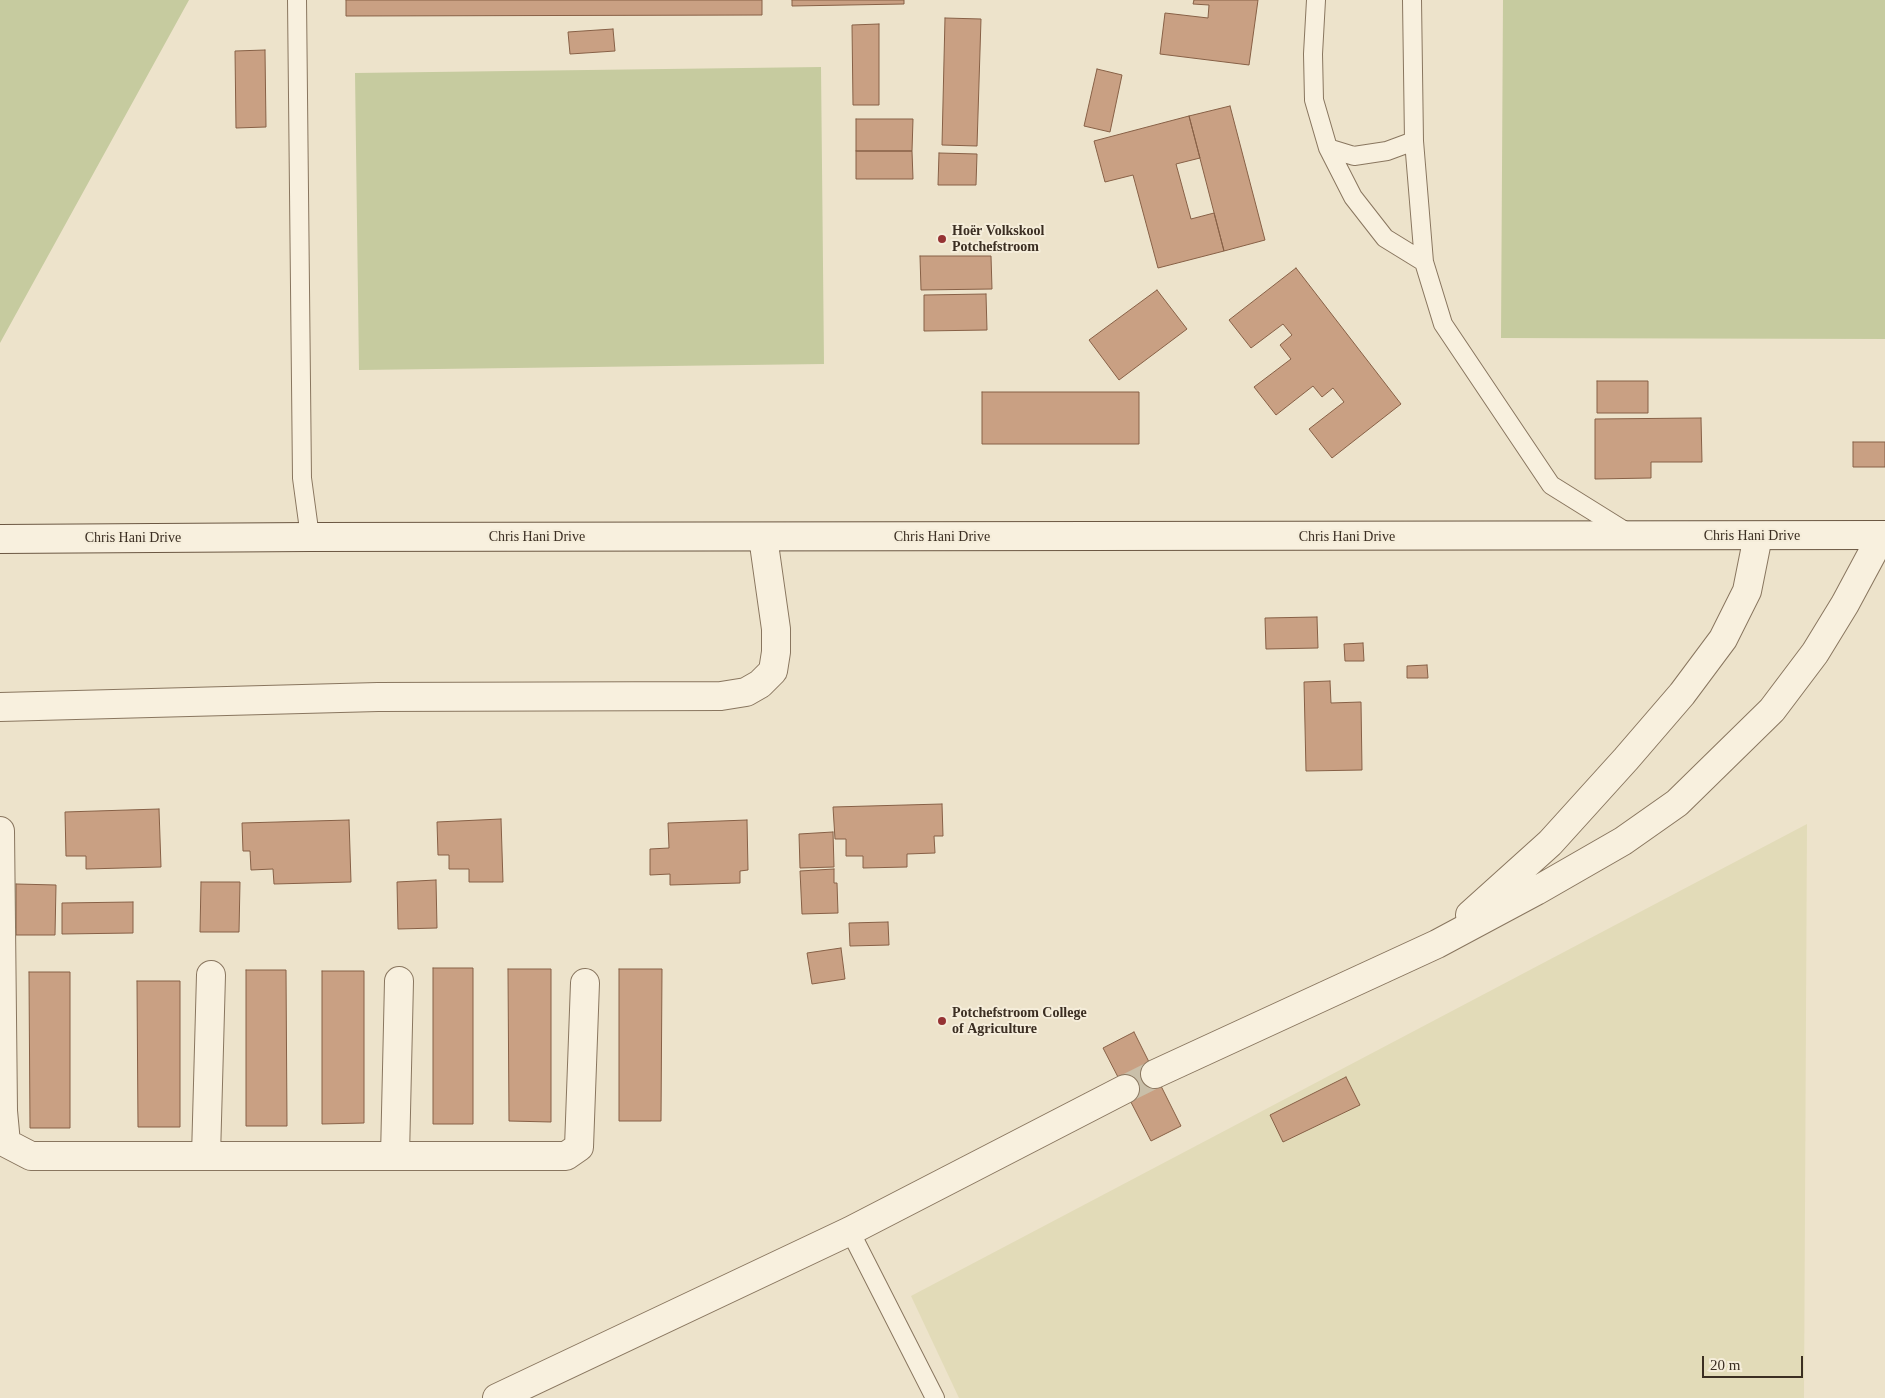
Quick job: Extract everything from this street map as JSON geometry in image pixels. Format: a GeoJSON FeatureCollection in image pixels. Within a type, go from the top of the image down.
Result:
{"type":"FeatureCollection","features":[{"type":"Feature","properties":{"kind":"street","name":"Chris Hani Drive"},"geometry":{"type":"LineString","coordinates":[[0,539],[310,536],[1883,535]]}},
{"type":"Feature","properties":{"kind":"street"},"geometry":{"type":"LineString","coordinates":[[1155,1074],[1437,944],[1536,891],[1623,841],[1677,802],[1772,710],[1815,653],[1845,604],[1883,535]]}},
{"type":"Feature","properties":{"kind":"street"},"geometry":{"type":"LineString","coordinates":[[1437,944],[1550,843],[1682,694],[1723,640],[1747,591],[1758,536]]}},
{"type":"Feature","properties":{"kind":"street"},"geometry":{"type":"LineString","coordinates":[[0,707],[378,697],[721,696],[746,692],[760,684],[773,671],[776,652],[776,628],[763,537]]}},
{"type":"Feature","properties":{"kind":"street"},"geometry":{"type":"LineString","coordinates":[[0,831],[2,1111],[6,1143],[31,1156],[566,1156],[579,1147],[585,983]]}},
{"type":"Feature","properties":{"kind":"street"},"geometry":{"type":"LineString","coordinates":[[206,1156],[211,975]]}},
{"type":"Feature","properties":{"kind":"street"},"geometry":{"type":"LineString","coordinates":[[395,1156],[399,981]]}},
{"type":"Feature","properties":{"kind":"street"},"geometry":{"type":"LineString","coordinates":[[497,1398],[850,1231],[1125,1089]]}},
{"type":"Feature","properties":{"kind":"lane"},"geometry":{"type":"LineString","coordinates":[[297,0],[302,478],[310,536]]}},
{"type":"Feature","properties":{"kind":"lane"},"geometry":{"type":"LineString","coordinates":[[1316,0],[1313,54],[1314,100],[1328,148],[1353,197],[1385,238],[1424,262]]}},
{"type":"Feature","properties":{"kind":"lane"},"geometry":{"type":"LineString","coordinates":[[1412,0],[1414,141],[1424,262],[1443,324],[1551,485],[1632,536]]}},
{"type":"Feature","properties":{"kind":"lane"},"geometry":{"type":"LineString","coordinates":[[1328,148],[1354,156],[1387,150],[1414,141]]}},
{"type":"Feature","properties":{"kind":"lane"},"geometry":{"type":"LineString","coordinates":[[850,1231],[934,1398]]}},
{"type":"Feature","properties":{"kind":"shaded area"},"geometry":{"type":"Polygon","coordinates":[[[1807,824],[1804,1398],[959,1398],[911,1296],[1807,824]]]}},
{"type":"Feature","properties":{"kind":"green space"},"geometry":{"type":"Polygon","coordinates":[[[0,0],[189,0],[0,343],[0,0]]]}},
{"type":"Feature","properties":{"kind":"green space"},"geometry":{"type":"Polygon","coordinates":[[[1503,0],[1885,0],[1885,339],[1501,338],[1503,0]]]}},
{"type":"Feature","properties":{"kind":"green space"},"geometry":{"type":"Polygon","coordinates":[[[821,67],[824,364],[359,370],[355,73],[821,67]]]}},
{"type":"Feature","properties":{"kind":"building"},"geometry":{"type":"Polygon","coordinates":[[[346,0],[762,0],[762,15],[346,16],[346,0]]]}},
{"type":"Feature","properties":{"kind":"building"},"geometry":{"type":"Polygon","coordinates":[[[792,0],[904,0],[904,4],[792,6],[792,0]]]}},
{"type":"Feature","properties":{"kind":"building"},"geometry":{"type":"Polygon","coordinates":[[[1194,0],[1258,0],[1249,65],[1160,54],[1165,13],[1208,18],[1209,5],[1193,4],[1194,0]]]}},
{"type":"Feature","properties":{"kind":"building"},"geometry":{"type":"Polygon","coordinates":[[[945,18],[981,19],[977,146],[942,145],[945,18]]]}},
{"type":"Feature","properties":{"kind":"building"},"geometry":{"type":"Polygon","coordinates":[[[879,24],[879,105],[853,105],[852,25],[879,24]]]}},
{"type":"Feature","properties":{"kind":"building"},"geometry":{"type":"Polygon","coordinates":[[[613,29],[615,51],[570,54],[568,32],[613,29]]]}},
{"type":"Feature","properties":{"kind":"building"},"geometry":{"type":"Polygon","coordinates":[[[265,50],[266,127],[236,128],[235,51],[265,50]]]}},
{"type":"Feature","properties":{"kind":"building"},"geometry":{"type":"Polygon","coordinates":[[[1097,69],[1122,75],[1110,132],[1084,126],[1097,69]]]}},
{"type":"Feature","properties":{"kind":"building"},"geometry":{"type":"Polygon","coordinates":[[[1230,106],[1265,240],[1224,251],[1189,116],[1230,106]]]}},
{"type":"Feature","properties":{"kind":"building"},"geometry":{"type":"Polygon","coordinates":[[[1189,116],[1200,158],[1176,164],[1191,219],[1214,213],[1224,251],[1158,268],[1133,175],[1105,182],[1094,141],[1189,116]]]}},
{"type":"Feature","properties":{"kind":"building"},"geometry":{"type":"Polygon","coordinates":[[[856,119],[913,119],[912,151],[856,151],[856,119]]]}},
{"type":"Feature","properties":{"kind":"building"},"geometry":{"type":"Polygon","coordinates":[[[856,151],[912,151],[913,179],[856,179],[856,151]]]}},
{"type":"Feature","properties":{"kind":"building"},"geometry":{"type":"Polygon","coordinates":[[[939,153],[977,154],[976,185],[938,185],[939,153]]]}},
{"type":"Feature","properties":{"kind":"building"},"geometry":{"type":"Polygon","coordinates":[[[920,256],[991,256],[992,289],[921,290],[920,256]]]}},
{"type":"Feature","properties":{"kind":"building"},"geometry":{"type":"Polygon","coordinates":[[[1296,268],[1401,404],[1332,458],[1309,429],[1344,402],[1333,388],[1322,397],[1313,386],[1276,415],[1254,387],[1291,359],[1280,345],[1292,335],[1283,324],[1251,348],[1229,320],[1296,268]]]}},
{"type":"Feature","properties":{"kind":"building"},"geometry":{"type":"Polygon","coordinates":[[[1157,290],[1187,329],[1119,380],[1089,340],[1157,290]]]}},
{"type":"Feature","properties":{"kind":"building"},"geometry":{"type":"Polygon","coordinates":[[[986,294],[987,330],[924,331],[924,295],[986,294]]]}},
{"type":"Feature","properties":{"kind":"building"},"geometry":{"type":"Polygon","coordinates":[[[1597,381],[1648,381],[1648,413],[1597,413],[1597,381]]]}},
{"type":"Feature","properties":{"kind":"building"},"geometry":{"type":"Polygon","coordinates":[[[982,392],[1139,392],[1139,444],[982,444],[982,392]]]}},
{"type":"Feature","properties":{"kind":"building"},"geometry":{"type":"Polygon","coordinates":[[[1701,418],[1702,462],[1651,462],[1651,478],[1595,479],[1595,419],[1701,418]]]}},
{"type":"Feature","properties":{"kind":"building"},"geometry":{"type":"Polygon","coordinates":[[[1853,442],[1885,442],[1885,467],[1853,467],[1853,442]]]}},
{"type":"Feature","properties":{"kind":"building"},"geometry":{"type":"Polygon","coordinates":[[[1317,617],[1318,648],[1266,649],[1265,618],[1317,617]]]}},
{"type":"Feature","properties":{"kind":"building"},"geometry":{"type":"Polygon","coordinates":[[[1363,643],[1364,661],[1345,661],[1344,644],[1363,643]]]}},
{"type":"Feature","properties":{"kind":"building"},"geometry":{"type":"Polygon","coordinates":[[[1427,665],[1428,678],[1407,678],[1407,666],[1427,665]]]}},
{"type":"Feature","properties":{"kind":"building"},"geometry":{"type":"Polygon","coordinates":[[[1330,681],[1331,703],[1361,702],[1362,770],[1306,771],[1304,682],[1330,681]]]}},
{"type":"Feature","properties":{"kind":"building"},"geometry":{"type":"Polygon","coordinates":[[[942,804],[943,836],[934,836],[935,853],[907,854],[907,867],[863,868],[863,856],[846,856],[846,839],[835,839],[833,807],[942,804]]]}},
{"type":"Feature","properties":{"kind":"building"},"geometry":{"type":"Polygon","coordinates":[[[159,809],[161,867],[86,869],[86,856],[66,856],[65,812],[159,809]]]}},
{"type":"Feature","properties":{"kind":"building"},"geometry":{"type":"Polygon","coordinates":[[[501,819],[503,882],[469,882],[469,869],[449,869],[449,855],[438,855],[437,822],[501,819]]]}},
{"type":"Feature","properties":{"kind":"building"},"geometry":{"type":"Polygon","coordinates":[[[349,820],[351,882],[274,884],[273,869],[251,870],[250,851],[243,851],[242,823],[349,820]]]}},
{"type":"Feature","properties":{"kind":"building"},"geometry":{"type":"Polygon","coordinates":[[[747,820],[748,870],[740,871],[740,883],[670,885],[670,874],[650,875],[650,849],[669,848],[668,823],[747,820]]]}},
{"type":"Feature","properties":{"kind":"building"},"geometry":{"type":"Polygon","coordinates":[[[833,832],[834,867],[800,868],[799,834],[833,832]]]}},
{"type":"Feature","properties":{"kind":"building"},"geometry":{"type":"Polygon","coordinates":[[[834,869],[834,883],[837,883],[838,913],[802,914],[800,871],[834,869]]]}},
{"type":"Feature","properties":{"kind":"building"},"geometry":{"type":"Polygon","coordinates":[[[436,880],[437,928],[398,929],[397,882],[436,880]]]}},
{"type":"Feature","properties":{"kind":"building"},"geometry":{"type":"Polygon","coordinates":[[[201,882],[240,882],[239,932],[200,932],[201,882]]]}},
{"type":"Feature","properties":{"kind":"building"},"geometry":{"type":"Polygon","coordinates":[[[16,884],[56,885],[55,935],[16,935],[16,884]]]}},
{"type":"Feature","properties":{"kind":"building"},"geometry":{"type":"Polygon","coordinates":[[[133,902],[133,933],[62,934],[62,903],[133,902]]]}},
{"type":"Feature","properties":{"kind":"building"},"geometry":{"type":"Polygon","coordinates":[[[888,922],[889,945],[850,946],[849,923],[888,922]]]}},
{"type":"Feature","properties":{"kind":"building"},"geometry":{"type":"Polygon","coordinates":[[[841,948],[845,979],[812,984],[807,953],[841,948]]]}},
{"type":"Feature","properties":{"kind":"building"},"geometry":{"type":"Polygon","coordinates":[[[433,968],[473,968],[473,1124],[433,1124],[433,968]]]}},
{"type":"Feature","properties":{"kind":"building"},"geometry":{"type":"Polygon","coordinates":[[[508,969],[551,969],[551,1122],[509,1121],[508,969]]]}},
{"type":"Feature","properties":{"kind":"building"},"geometry":{"type":"Polygon","coordinates":[[[619,969],[662,969],[661,1121],[619,1121],[619,969]]]}},
{"type":"Feature","properties":{"kind":"building"},"geometry":{"type":"Polygon","coordinates":[[[246,970],[286,970],[287,1126],[246,1126],[246,970]]]}},
{"type":"Feature","properties":{"kind":"building"},"geometry":{"type":"Polygon","coordinates":[[[322,971],[364,971],[364,1123],[322,1124],[322,971]]]}},
{"type":"Feature","properties":{"kind":"building"},"geometry":{"type":"Polygon","coordinates":[[[29,972],[70,972],[70,1128],[30,1128],[29,972]]]}},
{"type":"Feature","properties":{"kind":"building"},"geometry":{"type":"Polygon","coordinates":[[[137,981],[180,981],[180,1127],[138,1127],[137,981]]]}},
{"type":"Feature","properties":{"kind":"building"},"geometry":{"type":"Polygon","coordinates":[[[1134,1032],[1181,1126],[1151,1141],[1103,1048],[1134,1032]]]}},
{"type":"Feature","properties":{"kind":"building"},"geometry":{"type":"Polygon","coordinates":[[[1346,1077],[1360,1105],[1283,1142],[1270,1115],[1346,1077]]]}},
{"type":"Feature","properties":{"kind":"tunnel"},"geometry":{"type":"LineString","coordinates":[[1125,1089],[1155,1074]]}},
{"type":"Feature","properties":{"kind":"place","name":"Hoër Volkskool Potchefstroom"},"geometry":{"type":"Point","coordinates":[942,239]}},
{"type":"Feature","properties":{"kind":"place","name":"Potchefstroom College of Agriculture"},"geometry":{"type":"Point","coordinates":[942,1021]}}]}
